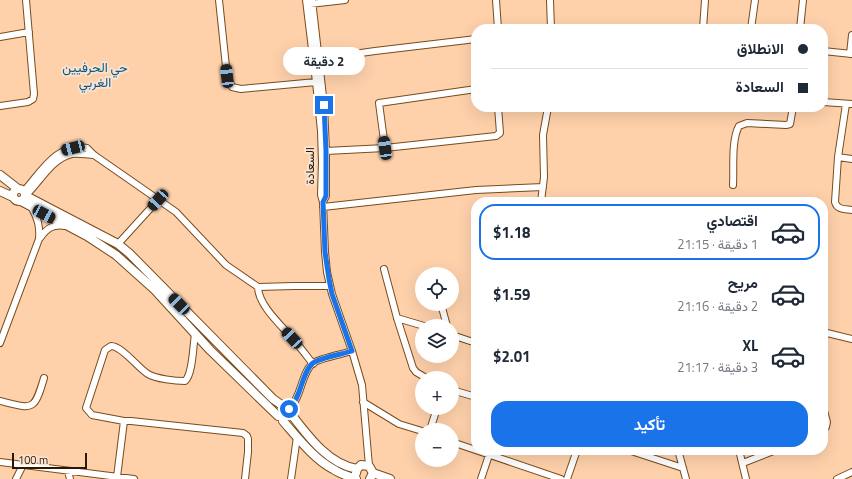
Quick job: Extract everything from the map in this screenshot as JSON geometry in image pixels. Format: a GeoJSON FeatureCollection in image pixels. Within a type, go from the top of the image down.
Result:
{"type":"FeatureCollection","features":[{"type":"Feature","properties":{"kind":"main road"},"geometry":{"type":"LineString","coordinates":[[1,180],[23,194],[118,244],[129,253],[273,399],[288,410],[321,449],[334,460],[350,468],[366,470],[390,479]]}},
{"type":"Feature","properties":{"kind":"main road"},"geometry":{"type":"LineString","coordinates":[[0,191],[13,197],[14,191],[23,194],[32,208],[87,236],[116,255],[155,290],[195,334],[280,418],[297,438],[332,469],[357,479],[356,475],[366,470]]}},
{"type":"Feature","properties":{"kind":"main road"},"geometry":{"type":"LineString","coordinates":[[280,418],[278,412],[280,409],[288,410]]}},
{"type":"Feature","properties":{"kind":"main road"},"geometry":{"type":"LineString","coordinates":[[280,418],[288,419],[288,410]]}},
{"type":"Feature","properties":{"kind":"street"},"geometry":{"type":"LineString","coordinates":[[0,106],[28,102],[33,99],[34,94],[26,0]]}},
{"type":"Feature","properties":{"kind":"street"},"geometry":{"type":"LineString","coordinates":[[219,0],[227,76],[232,87],[241,89],[316,82]]}},
{"type":"Feature","properties":{"kind":"street"},"geometry":{"type":"LineString","coordinates":[[309,2],[345,0]]}},
{"type":"Feature","properties":{"kind":"street"},"geometry":{"type":"LineString","coordinates":[[496,0],[498,24]]}},
{"type":"Feature","properties":{"kind":"street"},"geometry":{"type":"LineString","coordinates":[[550,0],[551,24]]}},
{"type":"Feature","properties":{"kind":"street"},"geometry":{"type":"LineString","coordinates":[[703,24],[705,0]]}},
{"type":"Feature","properties":{"kind":"street"},"geometry":{"type":"LineString","coordinates":[[752,24],[755,0]]}},
{"type":"Feature","properties":{"kind":"street"},"geometry":{"type":"LineString","coordinates":[[801,24],[803,0]]}},
{"type":"Feature","properties":{"kind":"street","name":"السعادة"},"geometry":{"type":"LineString","coordinates":[[309,2],[322,152],[321,195],[323,205]]}},
{"type":"Feature","properties":{"kind":"street","name":"السعادة"},"geometry":{"type":"LineString","coordinates":[[309,2],[324,105],[326,196],[323,205]]}},
{"type":"Feature","properties":{"kind":"street"},"geometry":{"type":"LineString","coordinates":[[0,37],[29,32]]}},
{"type":"Feature","properties":{"kind":"street"},"geometry":{"type":"LineString","coordinates":[[828,52],[851,54],[852,35]]}},
{"type":"Feature","properties":{"kind":"street"},"geometry":{"type":"LineString","coordinates":[[318,59],[471,40]]}},
{"type":"Feature","properties":{"kind":"street"},"geometry":{"type":"LineString","coordinates":[[385,148],[379,103],[471,90]]}},
{"type":"Feature","properties":{"kind":"street"},"geometry":{"type":"LineString","coordinates":[[828,102],[849,104],[838,157],[835,202],[836,206],[839,208],[852,210]]}},
{"type":"Feature","properties":{"kind":"street"},"geometry":{"type":"LineString","coordinates":[[326,151],[385,148],[496,136],[500,133],[498,112]]}},
{"type":"Feature","properties":{"kind":"street"},"geometry":{"type":"LineString","coordinates":[[542,197],[543,135],[547,112]]}},
{"type":"Feature","properties":{"kind":"street"},"geometry":{"type":"LineString","coordinates":[[733,185],[734,149],[739,126],[747,123],[790,124],[792,112]]}},
{"type":"Feature","properties":{"kind":"street"},"geometry":{"type":"LineString","coordinates":[[23,194],[64,157],[74,154],[94,155],[176,212],[226,265],[258,287],[330,286]]}},
{"type":"Feature","properties":{"kind":"street"},"geometry":{"type":"LineString","coordinates":[[838,157],[852,158]]}},
{"type":"Feature","properties":{"kind":"street"},"geometry":{"type":"LineString","coordinates":[[366,470],[367,450],[362,385],[330,286],[325,252],[323,205],[476,190],[543,187]]}},
{"type":"Feature","properties":{"kind":"street"},"geometry":{"type":"LineString","coordinates":[[118,244],[158,200]]}},
{"type":"Feature","properties":{"kind":"street"},"geometry":{"type":"LineString","coordinates":[[32,208],[39,223],[39,239]]}},
{"type":"Feature","properties":{"kind":"street"},"geometry":{"type":"LineString","coordinates":[[0,343],[2,333],[39,239],[45,230],[52,226],[57,225],[69,227]]}},
{"type":"Feature","properties":{"kind":"street"},"geometry":{"type":"LineString","coordinates":[[384,269],[397,318],[415,371]]}},
{"type":"Feature","properties":{"kind":"street"},"geometry":{"type":"LineString","coordinates":[[258,287],[258,294],[277,322],[313,364]]}},
{"type":"Feature","properties":{"kind":"street"},"geometry":{"type":"LineString","coordinates":[[397,318],[415,323]]}},
{"type":"Feature","properties":{"kind":"street"},"geometry":{"type":"LineString","coordinates":[[828,333],[852,339]]}},
{"type":"Feature","properties":{"kind":"street"},"geometry":{"type":"LineString","coordinates":[[195,334],[190,372],[187,380],[185,381],[154,377],[143,370],[117,347],[111,346],[105,350],[86,408],[92,415],[124,422],[144,421],[243,433],[247,436],[248,442],[245,479]]}},
{"type":"Feature","properties":{"kind":"street"},"geometry":{"type":"LineString","coordinates":[[459,337],[471,341]]}},
{"type":"Feature","properties":{"kind":"street"},"geometry":{"type":"LineString","coordinates":[[288,410],[295,404],[308,371],[313,364],[352,351]]}},
{"type":"Feature","properties":{"kind":"street"},"geometry":{"type":"LineString","coordinates":[[0,401],[24,407],[31,406],[35,402],[44,378]]}},
{"type":"Feature","properties":{"kind":"street"},"geometry":{"type":"LineString","coordinates":[[459,392],[471,396]]}},
{"type":"Feature","properties":{"kind":"street"},"geometry":{"type":"LineString","coordinates":[[363,402],[399,424],[415,430]]}},
{"type":"Feature","properties":{"kind":"street"},"geometry":{"type":"LineString","coordinates":[[117,477],[124,422]]}},
{"type":"Feature","properties":{"kind":"street"},"geometry":{"type":"LineString","coordinates":[[291,479],[297,438]]}},
{"type":"Feature","properties":{"kind":"street"},"geometry":{"type":"LineString","coordinates":[[459,444],[471,449]]}},
{"type":"Feature","properties":{"kind":"street"},"geometry":{"type":"LineString","coordinates":[[482,479],[489,455],[561,479]]}},
{"type":"Feature","properties":{"kind":"street"},"geometry":{"type":"LineString","coordinates":[[567,479],[575,455]]}},
{"type":"Feature","properties":{"kind":"street"},"geometry":{"type":"LineString","coordinates":[[643,455],[683,468]]}},
{"type":"Feature","properties":{"kind":"street"},"geometry":{"type":"LineString","coordinates":[[679,455],[686,479]]}},
{"type":"Feature","properties":{"kind":"street"},"geometry":{"type":"LineString","coordinates":[[741,455],[746,479]]}},
{"type":"Feature","properties":{"kind":"street"},"geometry":{"type":"LineString","coordinates":[[743,463],[763,455]]}},
{"type":"Feature","properties":{"kind":"street"},"geometry":{"type":"LineString","coordinates":[[0,462],[134,479]]}},
{"type":"Feature","properties":{"kind":"street"},"geometry":{"type":"LineString","coordinates":[[16,479],[23,465]]}},
{"type":"Feature","properties":{"kind":"street"},"geometry":{"type":"LineString","coordinates":[[68,471],[70,479]]}},
{"type":"Feature","properties":{"kind":"street"},"geometry":{"type":"LineString","coordinates":[[837,479],[852,472]]}},
{"type":"Feature","properties":{"kind":"district","name":"حي الحرفيين الغربي"},"geometry":{"type":"Point","coordinates":[95,74]}},
{"type":"Feature","properties":{"kind":"route"},"geometry":{"type":"LineString","coordinates":[[289,409],[295,404],[308,371],[313,364],[317,361],[352,351],[332,294],[326,258],[323,208],[323,202],[326,196],[326,139],[324,105]]}}]}
